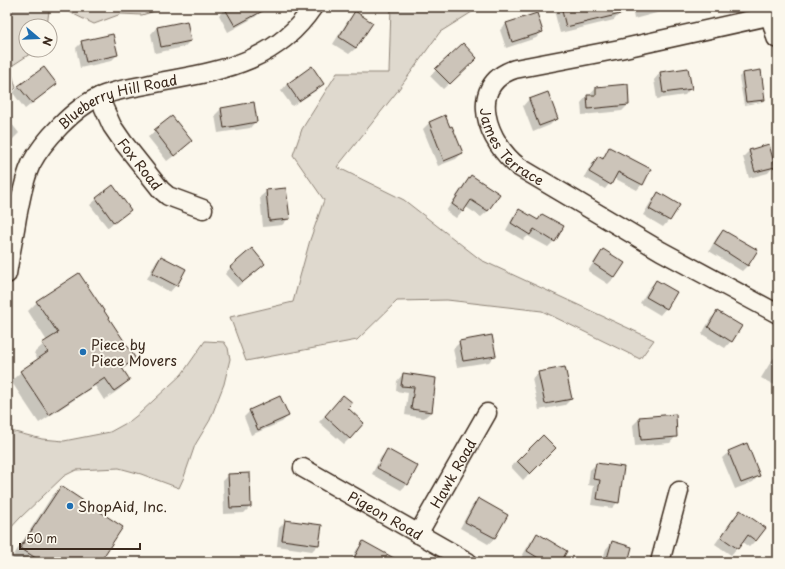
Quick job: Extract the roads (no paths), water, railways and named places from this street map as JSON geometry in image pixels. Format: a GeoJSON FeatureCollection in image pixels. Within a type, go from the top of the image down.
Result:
{"type":"FeatureCollection","features":[{"type":"Feature","properties":{"kind":"street","name":"Blueberry Hill Road"},"geometry":{"type":"LineString","coordinates":[[7,274],[22,193],[32,164],[42,147],[54,132],[81,109],[99,97],[127,89],[217,71],[254,58],[284,39],[301,23],[314,7]]}},
{"type":"Feature","properties":{"kind":"street"},"geometry":{"type":"LineString","coordinates":[[774,12],[778,37]]}},
{"type":"Feature","properties":{"kind":"street","name":"James Terrace"},"geometry":{"type":"LineString","coordinates":[[774,12],[628,47],[510,70],[499,76],[492,85],[487,95],[485,110],[488,122],[500,149],[508,159],[519,167],[661,251],[778,314]]}},
{"type":"Feature","properties":{"kind":"street","name":"Fox Road"},"geometry":{"type":"LineString","coordinates":[[99,97],[112,126],[161,190],[168,196],[203,209]]}},
{"type":"Feature","properties":{"kind":"street","name":"Hawk Road"},"geometry":{"type":"LineString","coordinates":[[418,534],[487,413]]}},
{"type":"Feature","properties":{"kind":"street","name":"Pigeon Road"},"geometry":{"type":"LineString","coordinates":[[303,468],[468,562]]}},
{"type":"Feature","properties":{"kind":"street"},"geometry":{"type":"LineString","coordinates":[[660,562],[679,491]]}},
{"type":"Feature","properties":{"kind":"place","name":"Piece by Piece Movers"},"geometry":{"type":"Point","coordinates":[83,352]}},
{"type":"Feature","properties":{"kind":"place","name":"ShopAid, Inc."},"geometry":{"type":"Point","coordinates":[70,506]}}]}
